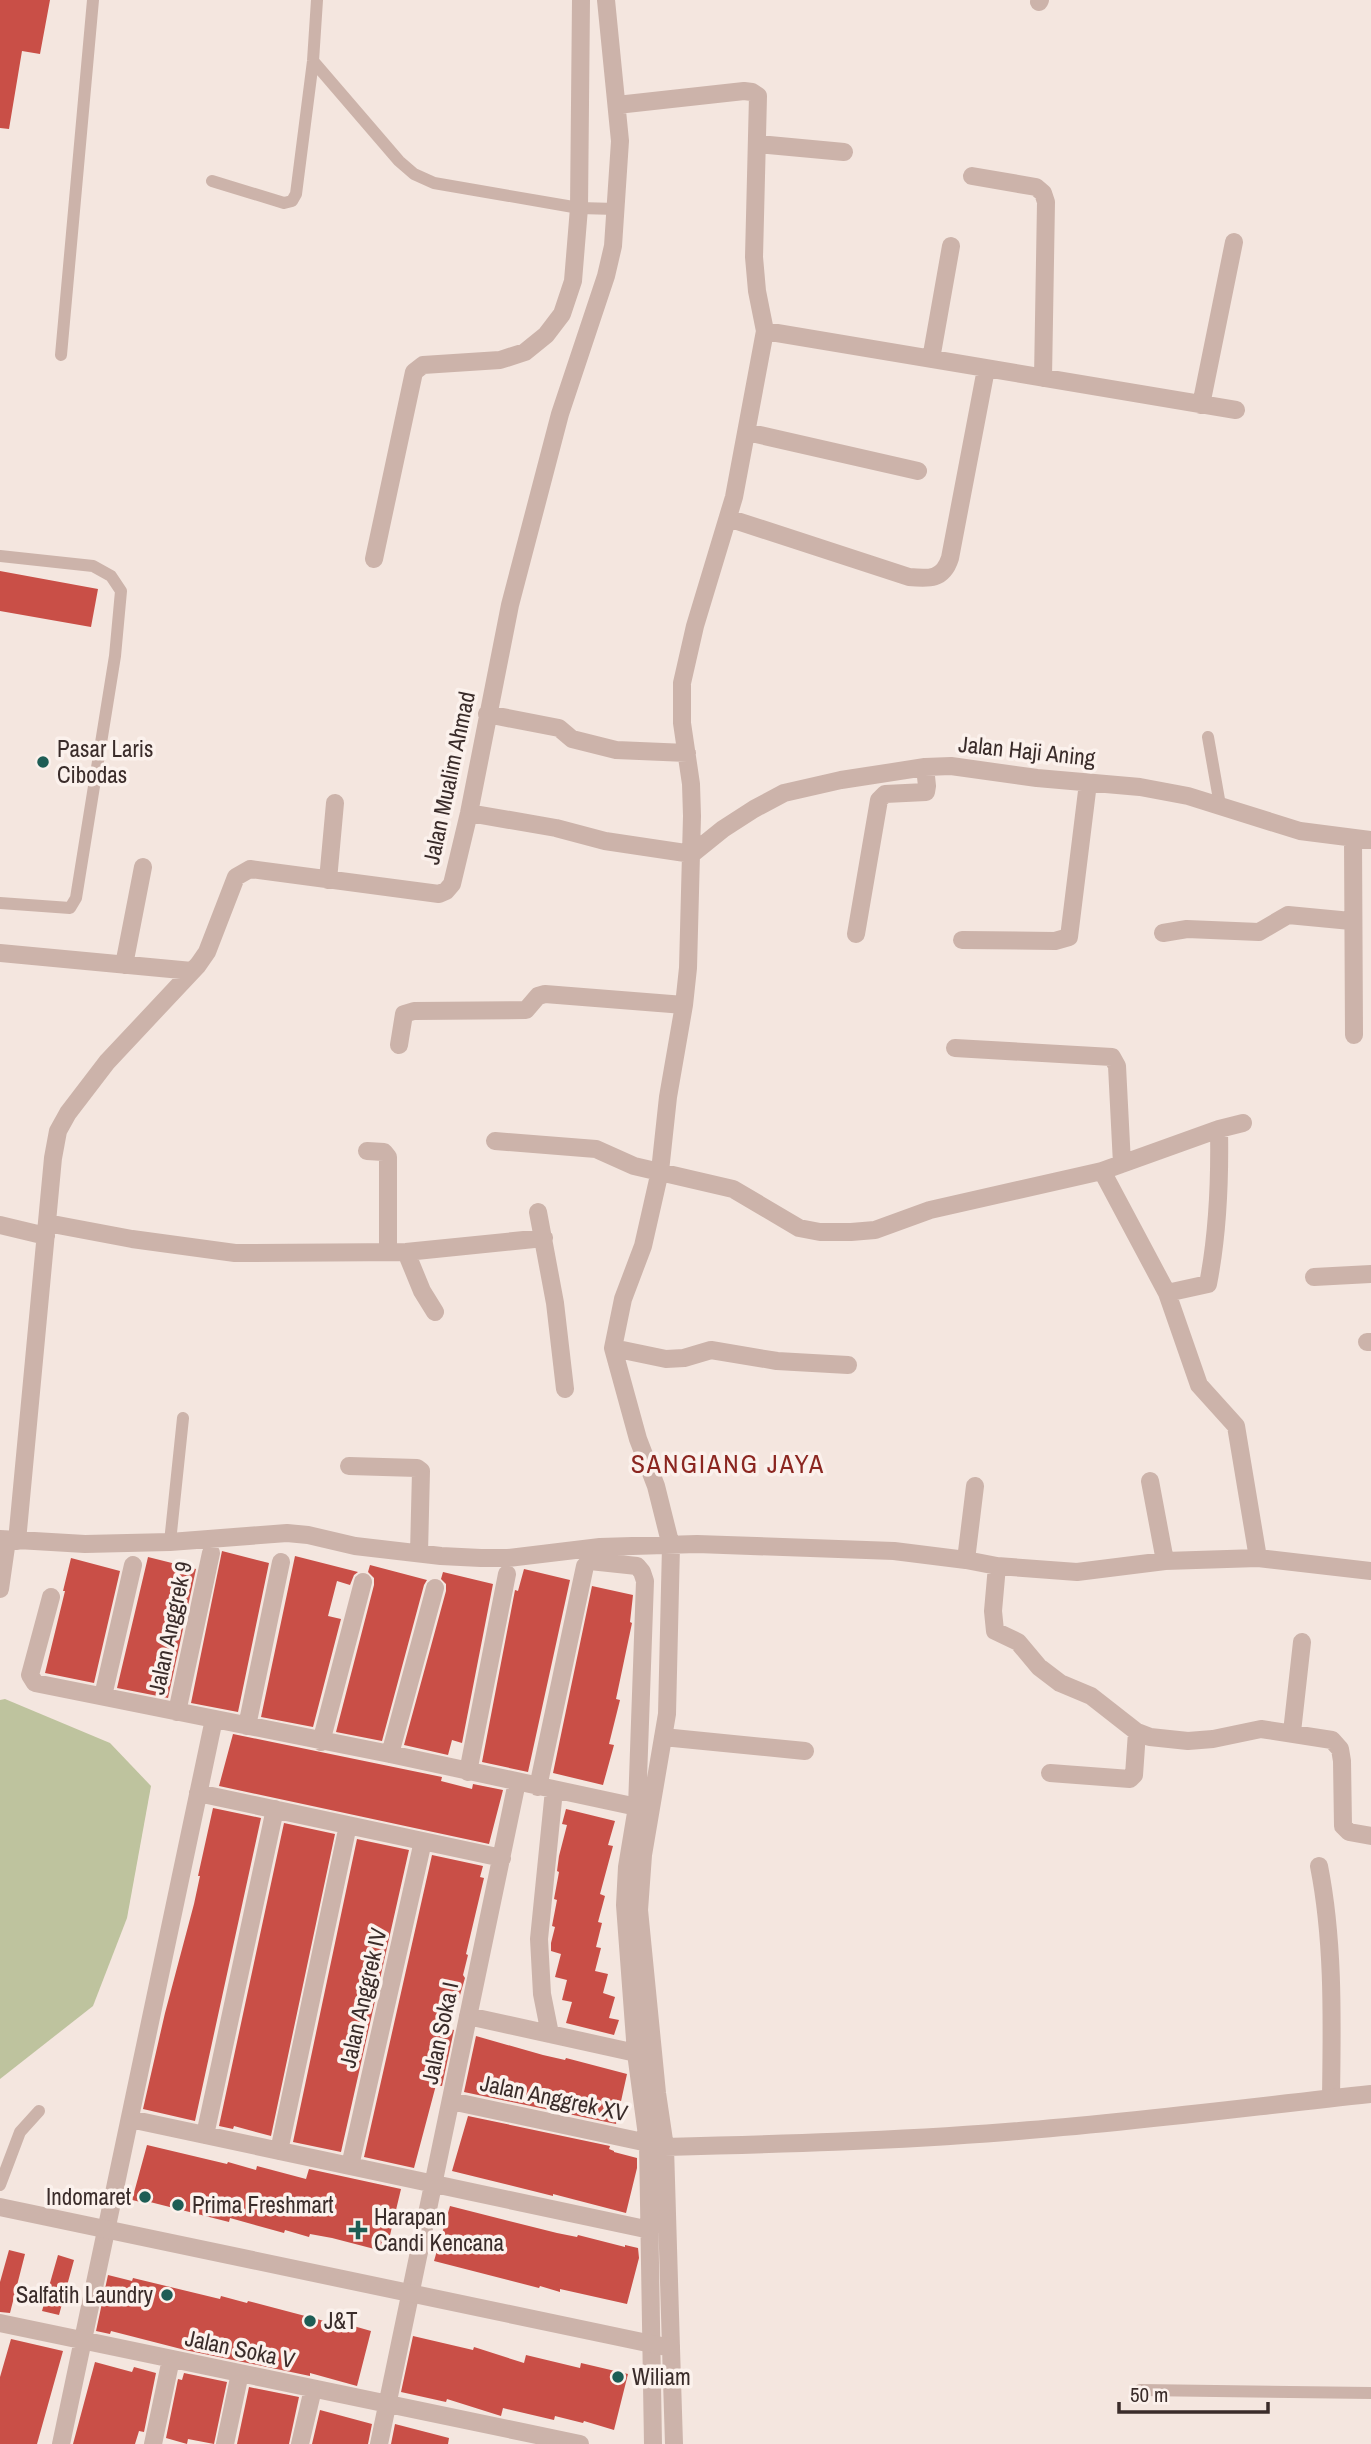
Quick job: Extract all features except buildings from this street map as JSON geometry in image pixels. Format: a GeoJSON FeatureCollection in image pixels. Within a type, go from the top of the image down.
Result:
{"type":"FeatureCollection","features":[{"type":"Feature","properties":{"kind":"street"},"geometry":{"type":"LineString","coordinates":[[374,559],[414,372],[423,365],[434,363],[468,364],[500,360],[525,352],[546,335],[562,314],[573,281],[579,208],[581,0]]}},
{"type":"Feature","properties":{"kind":"street","name":"Jalan Mualim Ahmad"},"geometry":{"type":"LineString","coordinates":[[0,1589],[58,1130],[107,1062],[192,971],[207,951],[236,877],[242,872],[250,869],[439,894],[450,888],[469,813],[510,605],[560,414],[606,276],[613,246],[620,141],[606,0]]}},
{"type":"Feature","properties":{"kind":"street"},"geometry":{"type":"LineString","coordinates":[[617,105],[752,92],[758,96],[754,257],[765,331],[728,518],[695,626],[682,683],[681,713],[691,784],[692,854],[688,968],[667,1097],[660,1171],[643,1246],[623,1299],[613,1348],[638,1439],[656,1486],[671,1546],[669,1676],[663,1737],[643,1855],[639,1910],[657,2093],[657,2145],[671,2348],[674,2444]]}},
{"type":"Feature","properties":{"kind":"street"},"geometry":{"type":"LineString","coordinates":[[758,144],[844,152]]}},
{"type":"Feature","properties":{"kind":"street"},"geometry":{"type":"LineString","coordinates":[[972,176],[1036,187],[1043,193],[1046,202],[1042,378]]}},
{"type":"Feature","properties":{"kind":"street"},"geometry":{"type":"LineString","coordinates":[[1201,405],[1234,242]]}},
{"type":"Feature","properties":{"kind":"street"},"geometry":{"type":"LineString","coordinates":[[931,359],[951,246]]}},
{"type":"Feature","properties":{"kind":"street"},"geometry":{"type":"LineString","coordinates":[[765,331],[1236,410]]}},
{"type":"Feature","properties":{"kind":"street"},"geometry":{"type":"LineString","coordinates":[[728,518],[909,577],[937,577],[950,558],[986,369]]}},
{"type":"Feature","properties":{"kind":"street"},"geometry":{"type":"LineString","coordinates":[[747,432],[918,471]]}},
{"type":"Feature","properties":{"kind":"street"},"geometry":{"type":"LineString","coordinates":[[487,714],[559,728],[572,738],[616,750],[687,753]]}},
{"type":"Feature","properties":{"kind":"street","name":"Jalan Haji Aning"},"geometry":{"type":"LineString","coordinates":[[692,854],[733,823],[784,793],[841,780],[925,767],[951,766],[1188,796],[1300,831],[1371,840]]}},
{"type":"Feature","properties":{"kind":"street"},"geometry":{"type":"LineString","coordinates":[[856,934],[879,800],[885,794],[926,792],[925,767]]}},
{"type":"Feature","properties":{"kind":"street"},"geometry":{"type":"LineString","coordinates":[[962,940],[1055,941],[1069,937],[1088,783]]}},
{"type":"Feature","properties":{"kind":"street"},"geometry":{"type":"LineString","coordinates":[[328,880],[335,803]]}},
{"type":"Feature","properties":{"kind":"street"},"geometry":{"type":"LineString","coordinates":[[469,813],[605,841],[692,854]]}},
{"type":"Feature","properties":{"kind":"street"},"geometry":{"type":"LineString","coordinates":[[1353,839],[1351,921],[1354,1035]]}},
{"type":"Feature","properties":{"kind":"street"},"geometry":{"type":"LineString","coordinates":[[124,965],[143,867]]}},
{"type":"Feature","properties":{"kind":"street"},"geometry":{"type":"LineString","coordinates":[[1163,933],[1187,929],[1259,932],[1288,915],[1351,921]]}},
{"type":"Feature","properties":{"kind":"street"},"geometry":{"type":"LineString","coordinates":[[0,953],[192,971]]}},
{"type":"Feature","properties":{"kind":"street"},"geometry":{"type":"LineString","coordinates":[[399,1045],[404,1014],[414,1011],[526,1010],[538,996],[545,994],[684,1005]]}},
{"type":"Feature","properties":{"kind":"street"},"geometry":{"type":"LineString","coordinates":[[955,1048],[1112,1057],[1117,1066],[1122,1164]]}},
{"type":"Feature","properties":{"kind":"street"},"geometry":{"type":"LineString","coordinates":[[495,1141],[596,1149],[625,1163],[733,1189],[799,1227],[820,1232],[851,1232],[875,1230],[930,1210],[1102,1171],[1243,1123]]}},
{"type":"Feature","properties":{"kind":"street"},"geometry":{"type":"LineString","coordinates":[[1167,1293],[1208,1284],[1220,1186],[1219,1129]]}},
{"type":"Feature","properties":{"kind":"street"},"geometry":{"type":"LineString","coordinates":[[367,1152],[384,1152],[388,1157],[388,1252]]}},
{"type":"Feature","properties":{"kind":"street"},"geometry":{"type":"LineString","coordinates":[[1102,1171],[1167,1293],[1199,1385],[1236,1426],[1258,1558]]}},
{"type":"Feature","properties":{"kind":"street"},"geometry":{"type":"LineString","coordinates":[[538,1212],[555,1303],[565,1389]]}},
{"type":"Feature","properties":{"kind":"street"},"geometry":{"type":"LineString","coordinates":[[0,1225],[235,1253],[406,1252],[544,1238]]}},
{"type":"Feature","properties":{"kind":"street"},"geometry":{"type":"LineString","coordinates":[[406,1252],[422,1291],[435,1312]]}},
{"type":"Feature","properties":{"kind":"street"},"geometry":{"type":"LineString","coordinates":[[1314,1277],[1371,1274]]}},
{"type":"Feature","properties":{"kind":"street"},"geometry":{"type":"LineString","coordinates":[[613,1348],[666,1360],[711,1350],[777,1361],[848,1365]]}},
{"type":"Feature","properties":{"kind":"street"},"geometry":{"type":"LineString","coordinates":[[349,1465],[420,1469],[422,1482],[419,1553]]}},
{"type":"Feature","properties":{"kind":"street"},"geometry":{"type":"LineString","coordinates":[[1150,1481],[1165,1561]]}},
{"type":"Feature","properties":{"kind":"street"},"geometry":{"type":"LineString","coordinates":[[966,1560],[975,1486]]}},
{"type":"Feature","properties":{"kind":"street"},"geometry":{"type":"LineString","coordinates":[[8,1540],[85,1544],[170,1542],[286,1533],[308,1535],[355,1546],[441,1556],[508,1558],[600,1547],[697,1544],[859,1549],[966,1560],[997,1566],[1077,1572],[1165,1561],[1258,1558],[1371,1571]]}},
{"type":"Feature","properties":{"kind":"street","name":"Jalan Anggrek 9"},"geometry":{"type":"LineString","coordinates":[[177,1712],[211,1553]]}},
{"type":"Feature","properties":{"kind":"street"},"geometry":{"type":"LineString","coordinates":[[550,2034],[542,1994],[539,1939],[546,1788],[585,1566],[590,1561],[637,1566],[645,1581],[637,1807],[627,1867],[625,1905],[636,2053],[657,2145],[650,2230],[653,2444]]}},
{"type":"Feature","properties":{"kind":"street"},"geometry":{"type":"LineString","coordinates":[[247,1726],[281,1562]]}},
{"type":"Feature","properties":{"kind":"street"},"geometry":{"type":"LineString","coordinates":[[103,1696],[133,1565]]}},
{"type":"Feature","properties":{"kind":"street"},"geometry":{"type":"LineString","coordinates":[[997,1566],[993,1625],[996,1633],[1018,1642],[1040,1667],[1060,1683],[1091,1696],[1138,1732],[1150,1737],[1188,1741],[1232,1736],[1261,1729],[1327,1738],[1339,1746],[1342,1761],[1343,1826],[1349,1832],[1371,1836]]}},
{"type":"Feature","properties":{"kind":"street"},"geometry":{"type":"LineString","coordinates":[[468,1772],[507,1574]]}},
{"type":"Feature","properties":{"kind":"street"},"geometry":{"type":"LineString","coordinates":[[321,1742],[363,1582]]}},
{"type":"Feature","properties":{"kind":"street"},"geometry":{"type":"LineString","coordinates":[[390,1754],[435,1588]]}},
{"type":"Feature","properties":{"kind":"street"},"geometry":{"type":"LineString","coordinates":[[51,1597],[30,1675],[35,1683],[637,1807]]}},
{"type":"Feature","properties":{"kind":"street"},"geometry":{"type":"LineString","coordinates":[[1292,1732],[1302,1642]]}},
{"type":"Feature","properties":{"kind":"street"},"geometry":{"type":"LineString","coordinates":[[61,2444],[214,1719]]}},
{"type":"Feature","properties":{"kind":"street"},"geometry":{"type":"LineString","coordinates":[[1051,1773],[1129,1779],[1134,1775],[1138,1732]]}},
{"type":"Feature","properties":{"kind":"street"},"geometry":{"type":"LineString","coordinates":[[663,1737],[805,1751]]}},
{"type":"Feature","properties":{"kind":"street","name":"Jalan Soka I"},"geometry":{"type":"LineString","coordinates":[[379,2444],[517,1782]]}},
{"type":"Feature","properties":{"kind":"street"},"geometry":{"type":"LineString","coordinates":[[198,1793],[502,1858]]}},
{"type":"Feature","properties":{"kind":"street"},"geometry":{"type":"LineString","coordinates":[[205,2135],[275,1809]]}},
{"type":"Feature","properties":{"kind":"street"},"geometry":{"type":"LineString","coordinates":[[279,2151],[348,1825]]}},
{"type":"Feature","properties":{"kind":"street","name":"Jalan Anggrek IV"},"geometry":{"type":"LineString","coordinates":[[350,2166],[423,1841]]}},
{"type":"Feature","properties":{"kind":"street"},"geometry":{"type":"LineString","coordinates":[[1319,1866],[1333,2001],[1331,2098]]}},
{"type":"Feature","properties":{"kind":"street"},"geometry":{"type":"LineString","coordinates":[[468,2017],[636,2053]]}},
{"type":"Feature","properties":{"kind":"street","name":"Jalan Anggrek XV"},"geometry":{"type":"LineString","coordinates":[[451,2101],[657,2145],[800,2144],[1004,2133],[1371,2094]]}},
{"type":"Feature","properties":{"kind":"street"},"geometry":{"type":"LineString","coordinates":[[130,2119],[650,2230]]}},
{"type":"Feature","properties":{"kind":"street"},"geometry":{"type":"LineString","coordinates":[[0,2207],[671,2348]]}},
{"type":"Feature","properties":{"kind":"street","name":"Jalan Soka V"},"geometry":{"type":"LineString","coordinates":[[1,2326],[83,2340],[580,2444]]}},
{"type":"Feature","properties":{"kind":"street"},"geometry":{"type":"LineString","coordinates":[[153,2444],[171,2359]]}},
{"type":"Feature","properties":{"kind":"street"},"geometry":{"type":"LineString","coordinates":[[225,2444],[240,2374]]}},
{"type":"Feature","properties":{"kind":"street"},"geometry":{"type":"LineString","coordinates":[[300,2444],[313,2389]]}},
{"type":"Feature","properties":{"kind":"lane"},"geometry":{"type":"LineString","coordinates":[[61,355],[93,0]]}},
{"type":"Feature","properties":{"kind":"lane"},"geometry":{"type":"LineString","coordinates":[[212,181],[284,203],[292,201],[296,194],[313,61],[317,0]]}},
{"type":"Feature","properties":{"kind":"lane"},"geometry":{"type":"LineString","coordinates":[[313,61],[399,162],[414,174],[434,183],[579,208],[616,209]]}},
{"type":"Feature","properties":{"kind":"lane"},"geometry":{"type":"LineString","coordinates":[[0,556],[93,566],[111,576],[121,591],[116,656],[76,898],[70,908],[0,903]]}},
{"type":"Feature","properties":{"kind":"lane"},"geometry":{"type":"LineString","coordinates":[[1208,737],[1220,805]]}},
{"type":"Feature","properties":{"kind":"lane"},"geometry":{"type":"LineString","coordinates":[[170,1542],[183,1418]]}},
{"type":"Feature","properties":{"kind":"lane"},"geometry":{"type":"LineString","coordinates":[[0,2185],[20,2132],[39,2111]]}},
{"type":"Feature","properties":{"kind":"lane"},"geometry":{"type":"LineString","coordinates":[[1140,2390],[1371,2393]]}},
{"type":"Feature","properties":{"kind":"green space"},"geometry":{"type":"Polygon","coordinates":[[[5,1699],[110,1743],[151,1786],[127,1918],[93,2006],[0,2079],[0,1700],[5,1699]]]}},
{"type":"Feature","properties":{"kind":"place","name":"Pasar Laris Cibodas"},"geometry":{"type":"Point","coordinates":[43,762]}},
{"type":"Feature","properties":{"kind":"place","name":"Indomaret"},"geometry":{"type":"Point","coordinates":[145,2197]}},
{"type":"Feature","properties":{"kind":"place","name":"Prima Freshmart"},"geometry":{"type":"Point","coordinates":[178,2205]}},
{"type":"Feature","properties":{"kind":"place","name":"Harapan Candi Kencana"},"geometry":{"type":"Point","coordinates":[358,2230]}},
{"type":"Feature","properties":{"kind":"place","name":"Salfatih Laundry"},"geometry":{"type":"Point","coordinates":[167,2295]}},
{"type":"Feature","properties":{"kind":"place","name":"J&T"},"geometry":{"type":"Point","coordinates":[310,2321]}},
{"type":"Feature","properties":{"kind":"place","name":"Wiliam"},"geometry":{"type":"Point","coordinates":[618,2377]}},
{"type":"Feature","properties":{"kind":"district","name":"SANGIANG JAYA"},"geometry":{"type":"Point","coordinates":[728,1464]}}]}
